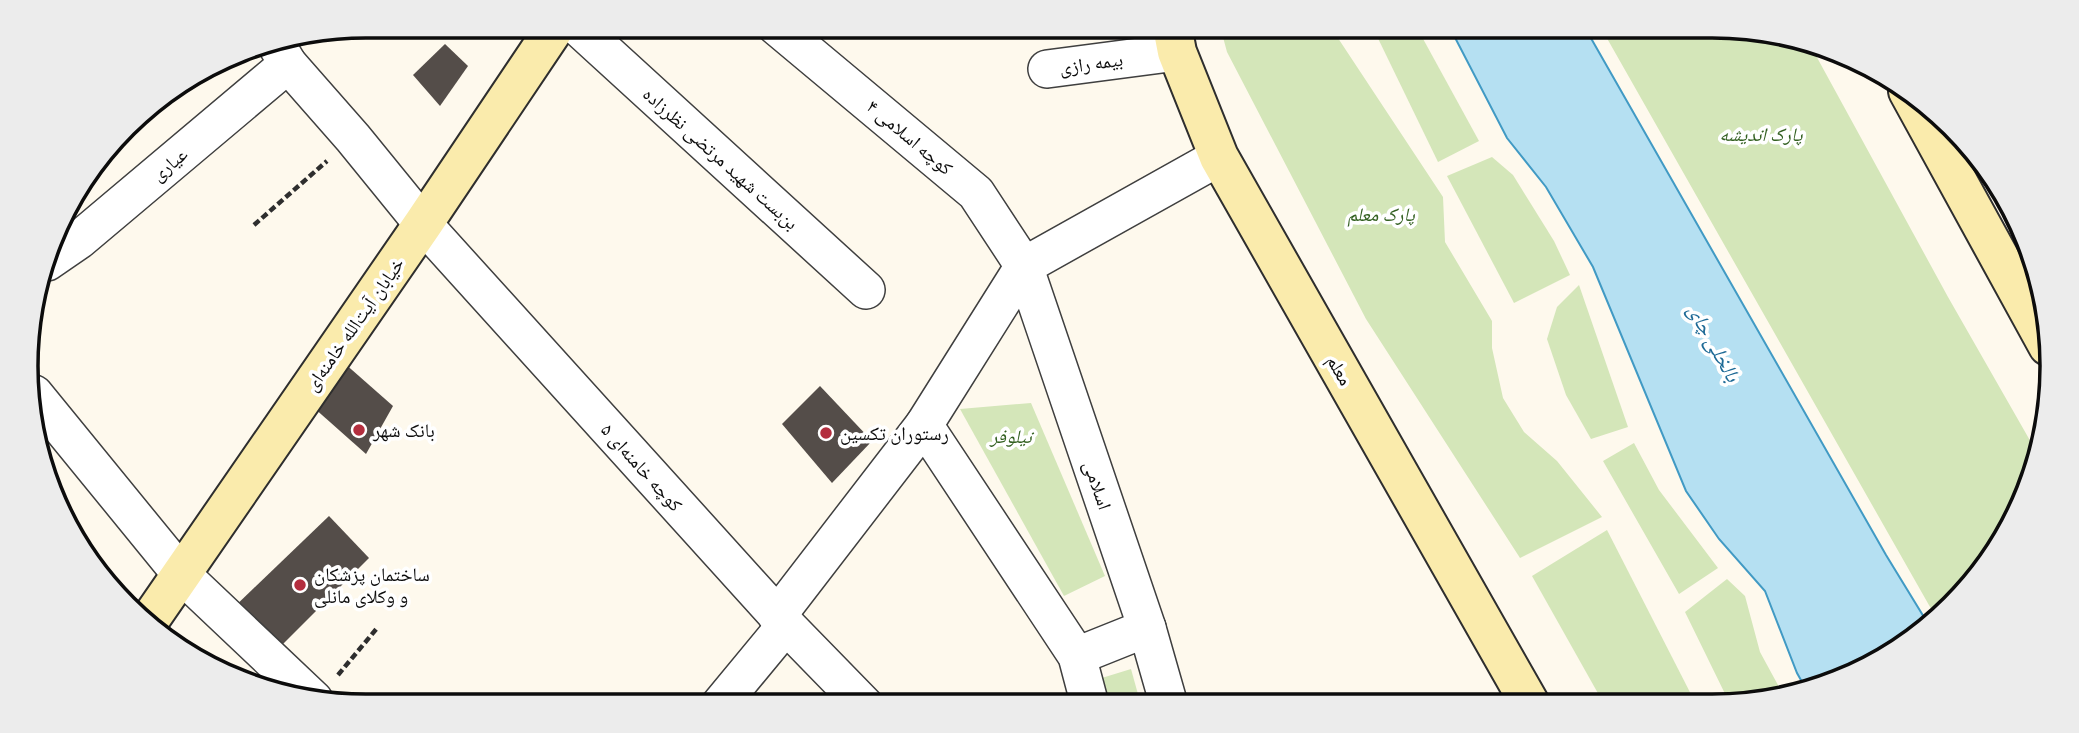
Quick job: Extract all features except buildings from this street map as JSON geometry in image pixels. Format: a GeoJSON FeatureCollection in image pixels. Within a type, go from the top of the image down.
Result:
{"type":"FeatureCollection","features":[{"type":"Feature","properties":{"kind":"main road","name":"خیابان آیت‌الله خامنه‌ای"},"geometry":{"type":"LineString","coordinates":[[153,615],[548,38]]}},
{"type":"Feature","properties":{"kind":"main road","name":"معلم"},"geometry":{"type":"LineString","coordinates":[[1175,39],[1219,157],[1524,694]]}},
{"type":"Feature","properties":{"kind":"main road"},"geometry":{"type":"LineString","coordinates":[[1920,112],[2038,329]]}},
{"type":"Feature","properties":{"kind":"street","name":"بن‌بست شهید مرتضی نظرزاده"},"geometry":{"type":"LineString","coordinates":[[590,38],[866,290]]}},
{"type":"Feature","properties":{"kind":"street","name":"کوچه اسلامی ۴"},"geometry":{"type":"LineString","coordinates":[[790,38],[976,193],[1024,265]]}},
{"type":"Feature","properties":{"kind":"street","name":"بیمه رازی"},"geometry":{"type":"LineString","coordinates":[[1046,69],[1175,39]]}},
{"type":"Feature","properties":{"kind":"street","name":"کوچه خامنه‌ای ۵"},"geometry":{"type":"LineString","coordinates":[[282,54],[423,224],[781,620],[853,694]]}},
{"type":"Feature","properties":{"kind":"street","name":"عیاری"},"geometry":{"type":"LineString","coordinates":[[58,254],[79,240],[282,54]]}},
{"type":"Feature","properties":{"kind":"street"},"geometry":{"type":"LineString","coordinates":[[728,694],[925,425],[1024,265],[1219,157]]}},
{"type":"Feature","properties":{"kind":"street","name":"اسلامی"},"geometry":{"type":"LineString","coordinates":[[1024,265],[1147,628],[1166,694]]}},
{"type":"Feature","properties":{"kind":"street"},"geometry":{"type":"LineString","coordinates":[[40,402],[181,574],[309,689]]}},
{"type":"Feature","properties":{"kind":"street"},"geometry":{"type":"LineString","coordinates":[[925,425],[1077,656],[1087,694]]}},
{"type":"Feature","properties":{"kind":"street"},"geometry":{"type":"LineString","coordinates":[[1077,656],[1147,628]]}},
{"type":"Feature","properties":{"kind":"path"},"geometry":{"type":"LineString","coordinates":[[254,225],[353,138]]}},
{"type":"Feature","properties":{"kind":"path"},"geometry":{"type":"LineString","coordinates":[[314,690],[378,627]]}},
{"type":"Feature","properties":{"kind":"green space","name":"پارک معلم"},"geometry":{"type":"Polygon","coordinates":[[[1223,38],[1338,38],[1443,197],[1445,242],[1492,321],[1492,348],[1503,398],[1524,432],[1557,461],[1602,517],[1520,558],[1366,319],[1227,52],[1223,38]]]}},
{"type":"Feature","properties":{"kind":"green space","name":"پارک معلم"},"geometry":{"type":"Polygon","coordinates":[[[1378,38],[1423,38],[1479,141],[1438,162],[1378,38]]]}},
{"type":"Feature","properties":{"kind":"green space","name":"پارک اندیشه"},"geometry":{"type":"Polygon","coordinates":[[[1607,38],[1734,39],[1776,45],[1816,55],[2031,442],[2016,492],[1997,530],[1973,566],[1932,610],[1607,38]]]}},
{"type":"Feature","properties":{"kind":"green space","name":"پارک معلم"},"geometry":{"type":"Polygon","coordinates":[[[1492,157],[1513,175],[1554,241],[1570,275],[1514,303],[1447,176],[1492,157]]]}},
{"type":"Feature","properties":{"kind":"green space"},"geometry":{"type":"Polygon","coordinates":[[[1579,285],[1628,427],[1591,439],[1566,395],[1547,339],[1557,307],[1579,285]]]}},
{"type":"Feature","properties":{"kind":"green space","name":"نیلوفر"},"geometry":{"type":"Polygon","coordinates":[[[1031,403],[1105,576],[1064,596],[960,409],[1031,403]]]}},
{"type":"Feature","properties":{"kind":"green space"},"geometry":{"type":"Polygon","coordinates":[[[1634,443],[1659,490],[1718,568],[1679,594],[1603,461],[1634,443]]]}},
{"type":"Feature","properties":{"kind":"green space"},"geometry":{"type":"Polygon","coordinates":[[[1607,530],[1691,694],[1598,694],[1532,576],[1607,530]]]}},
{"type":"Feature","properties":{"kind":"green space"},"geometry":{"type":"Polygon","coordinates":[[[1727,579],[1745,596],[1760,652],[1779,687],[1725,694],[1685,612],[1727,579]]]}},
{"type":"Feature","properties":{"kind":"green space"},"geometry":{"type":"Polygon","coordinates":[[[1131,669],[1138,694],[1096,694],[1092,681],[1131,669]]]}},
{"type":"Feature","properties":{"kind":"water","name":"بالخلی چای"},"geometry":{"type":"Polygon","coordinates":[[[1455,38],[1591,38],[1924,617],[1895,639],[1858,661],[1802,682],[1765,591],[1719,539],[1686,491],[1593,267],[1546,187],[1507,138],[1455,38]]]}},
{"type":"Feature","properties":{"kind":"place","name":"بانک شهر"},"geometry":{"type":"Point","coordinates":[359,430]}},
{"type":"Feature","properties":{"kind":"place","name":"رستوران تکسین"},"geometry":{"type":"Point","coordinates":[826,433]}},
{"type":"Feature","properties":{"kind":"place","name":"ساختمان پزشکان و وکلای مانلی"},"geometry":{"type":"Point","coordinates":[300,585]}}]}
